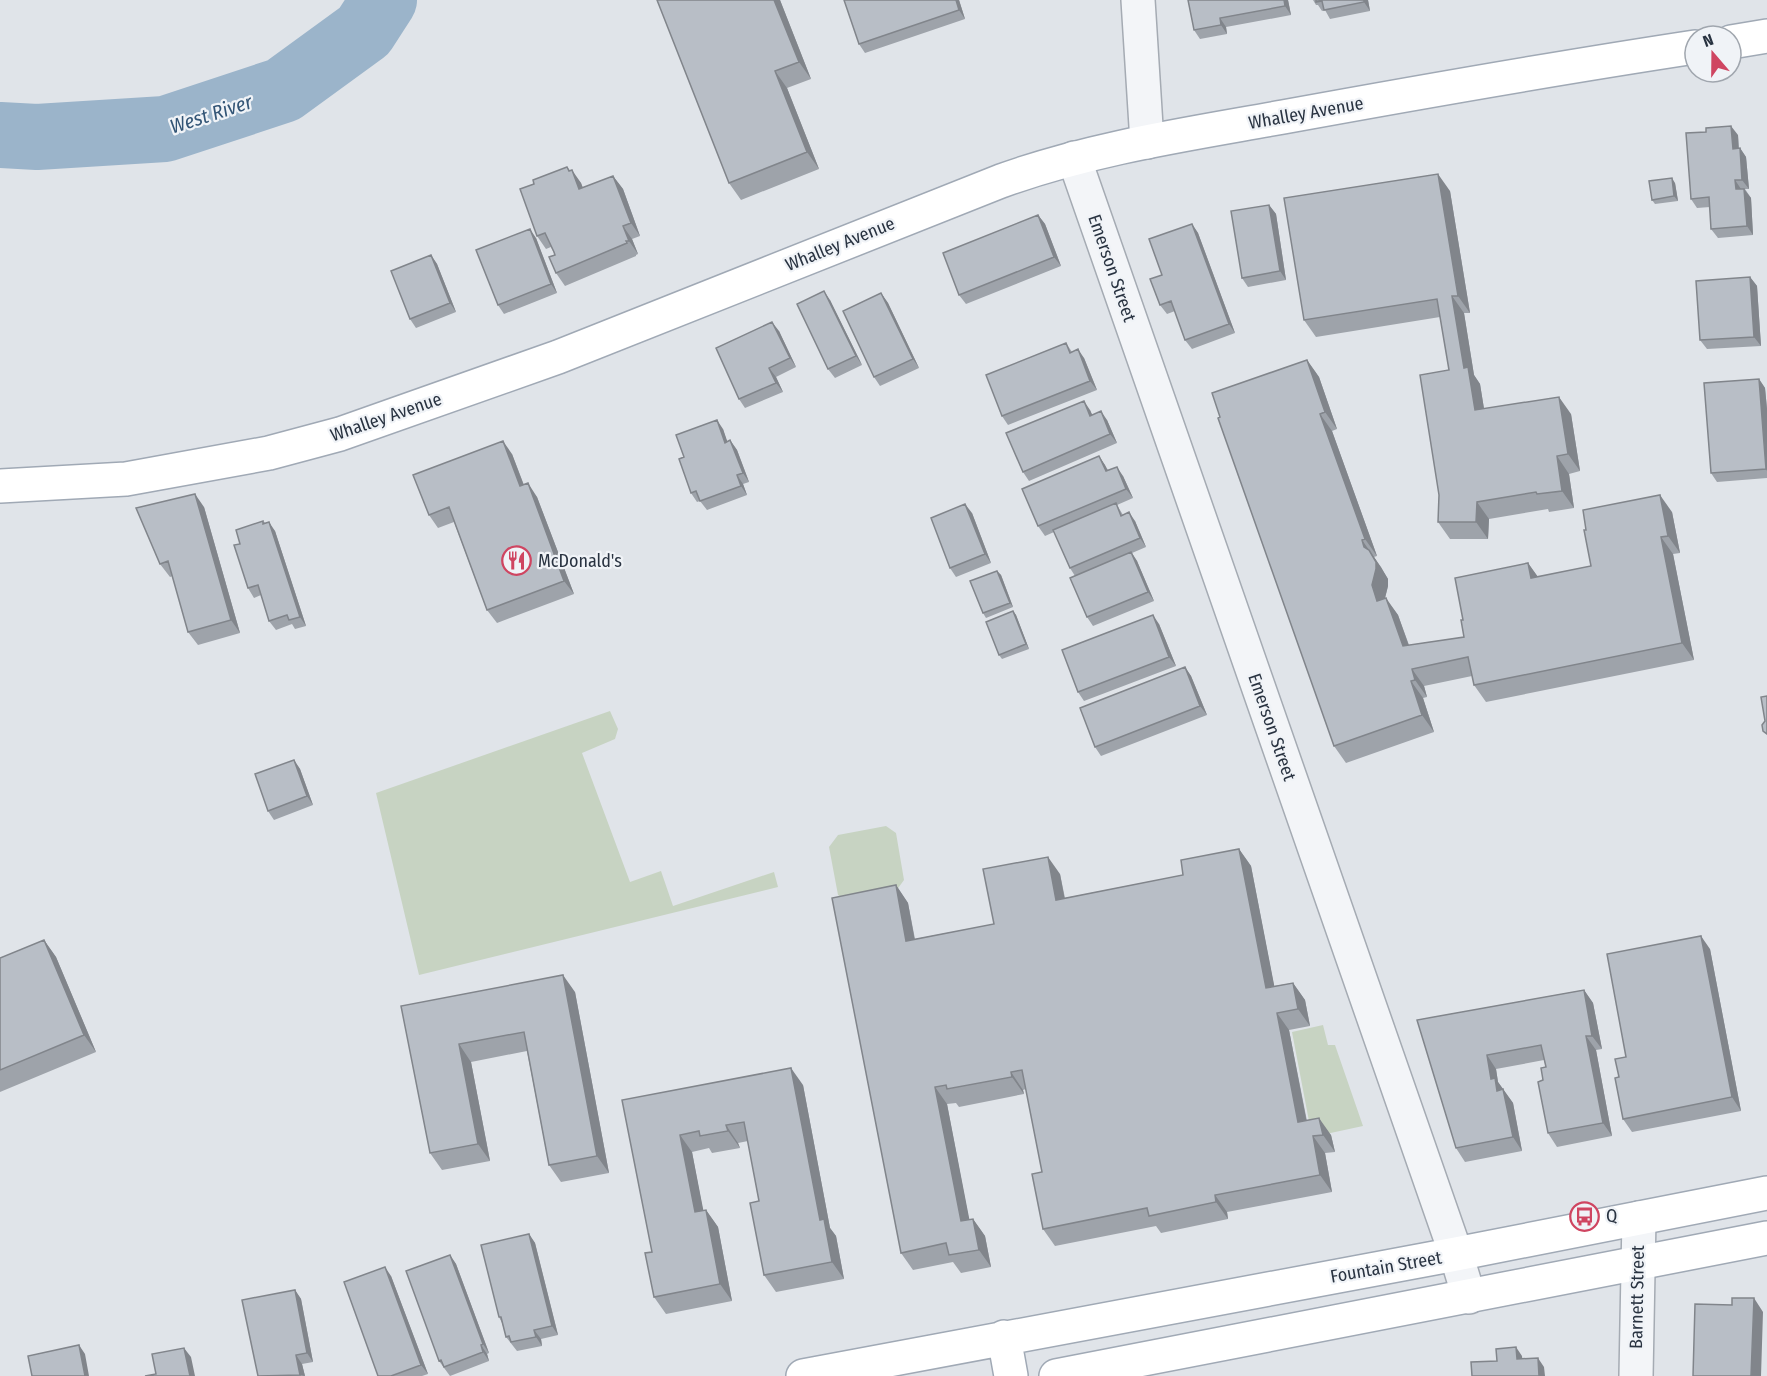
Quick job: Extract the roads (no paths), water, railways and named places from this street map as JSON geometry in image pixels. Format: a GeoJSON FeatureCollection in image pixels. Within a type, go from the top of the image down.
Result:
{"type":"FeatureCollection","features":[{"type":"Feature","properties":{"kind":"main road"},"geometry":{"type":"LineString","coordinates":[[1743,40],[1767,36]]}},
{"type":"Feature","properties":{"kind":"main road","name":"Whalley Avenue"},"geometry":{"type":"LineString","coordinates":[[0,486],[126,479],[269,453],[340,434],[558,357],[1001,181],[1074,158],[1147,142],[1489,79],[1683,49]]}},
{"type":"Feature","properties":{"kind":"main road","name":"Fountain Street"},"geometry":{"type":"LineString","coordinates":[[802,1376],[1456,1254],[1767,1193]]}},
{"type":"Feature","properties":{"kind":"main road"},"geometry":{"type":"LineString","coordinates":[[1056,1376],[1767,1238]]}},
{"type":"Feature","properties":{"kind":"main road"},"geometry":{"type":"LineString","coordinates":[[1004,1337],[1011,1376]]}},
{"type":"Feature","properties":{"kind":"street"},"geometry":{"type":"LineString","coordinates":[[1138,0],[1147,142]]}},
{"type":"Feature","properties":{"kind":"street","name":"Emerson Street"},"geometry":{"type":"LineString","coordinates":[[1074,158],[1456,1254],[1469,1297]]}},
{"type":"Feature","properties":{"kind":"street","name":"Barnett Street"},"geometry":{"type":"LineString","coordinates":[[1636,1376],[1638,1218]]}},
{"type":"Feature","properties":{"kind":"waterway","name":"West River"},"geometry":{"type":"LineString","coordinates":[[0,135],[37,137],[165,129],[283,90],[364,31],[384,0]]}},
{"type":"Feature","properties":{"kind":"place","name":"McDonald's"},"geometry":{"type":"Point","coordinates":[517,561]}},
{"type":"Feature","properties":{"kind":"place","name":"Q"},"geometry":{"type":"Point","coordinates":[1585,1216]}}]}
